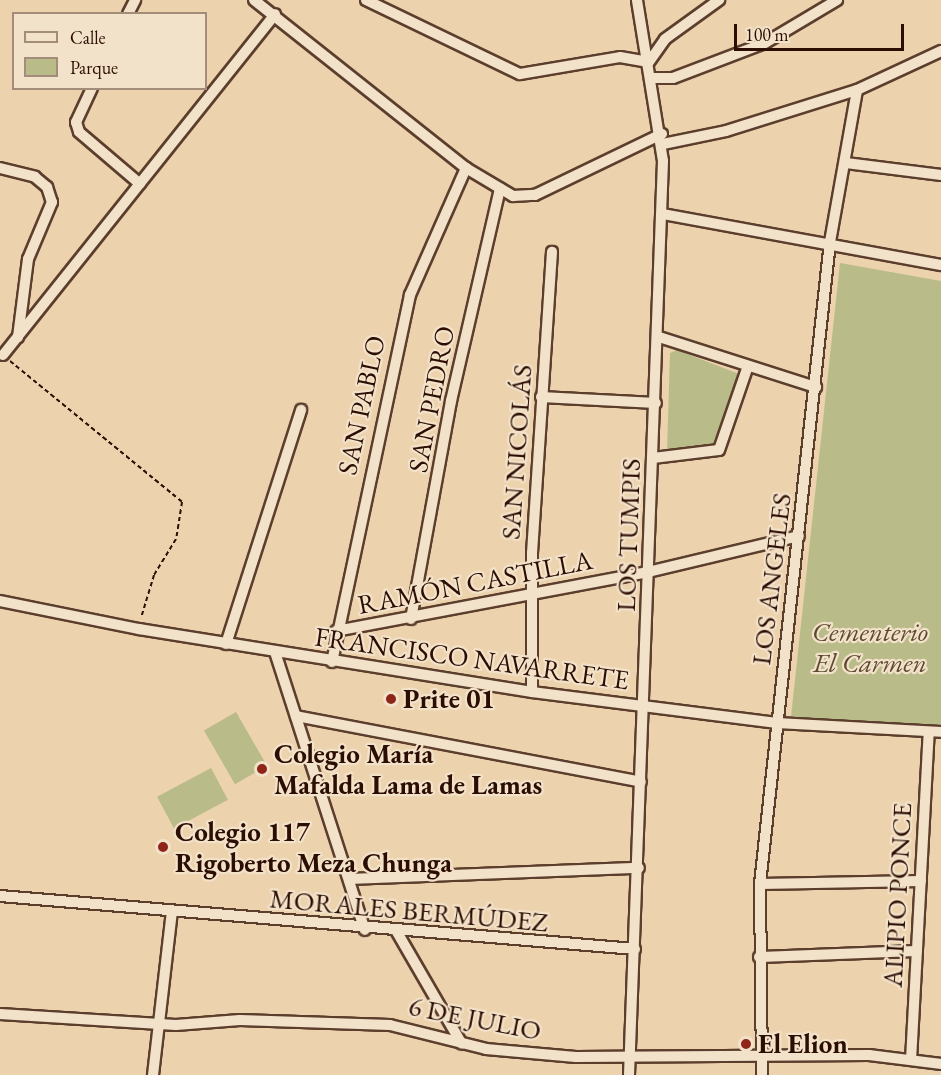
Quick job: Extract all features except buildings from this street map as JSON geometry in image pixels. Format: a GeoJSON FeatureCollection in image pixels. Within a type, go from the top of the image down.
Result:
{"type":"FeatureCollection","features":[{"type":"Feature","properties":{"kind":"street"},"geometry":{"type":"LineString","coordinates":[[254,0],[275,14],[466,168],[500,189],[524,198],[662,139],[726,131],[856,90],[941,51]]}},
{"type":"Feature","properties":{"kind":"street"},"geometry":{"type":"LineString","coordinates":[[366,0],[520,74],[620,57],[649,62],[665,39],[719,0]]}},
{"type":"Feature","properties":{"kind":"street","name":"LOS TUMPIS"},"geometry":{"type":"LineString","coordinates":[[629,1075],[639,868],[648,572],[663,214],[662,139],[653,78],[637,0]]}},
{"type":"Feature","properties":{"kind":"street"},"geometry":{"type":"LineString","coordinates":[[653,78],[673,78],[765,43],[837,0]]}},
{"type":"Feature","properties":{"kind":"street"},"geometry":{"type":"LineString","coordinates":[[3,355],[275,14]]}},
{"type":"Feature","properties":{"kind":"street"},"geometry":{"type":"LineString","coordinates":[[91,90],[76,122],[79,132],[140,184]]}},
{"type":"Feature","properties":{"kind":"street","name":"LOS ANGELES"},"geometry":{"type":"LineString","coordinates":[[762,1075],[760,884],[830,242],[846,163],[856,90]]}},
{"type":"Feature","properties":{"kind":"street"},"geometry":{"type":"LineString","coordinates":[[846,163],[941,175]]}},
{"type":"Feature","properties":{"kind":"street"},"geometry":{"type":"LineString","coordinates":[[0,168],[35,177],[47,187],[52,202],[28,259],[18,337]]}},
{"type":"Feature","properties":{"kind":"street","name":"SAN PABLO"},"geometry":{"type":"LineString","coordinates":[[332,662],[336,631],[410,295],[466,168]]}},
{"type":"Feature","properties":{"kind":"street","name":"SAN PEDRO"},"geometry":{"type":"LineString","coordinates":[[411,619],[451,401],[500,189]]}},
{"type":"Feature","properties":{"kind":"street"},"geometry":{"type":"LineString","coordinates":[[663,214],[830,242],[941,265]]}},
{"type":"Feature","properties":{"kind":"street","name":"SAN NICOLÁS"},"geometry":{"type":"LineString","coordinates":[[532,692],[533,592],[541,397],[552,252]]}},
{"type":"Feature","properties":{"kind":"street"},"geometry":{"type":"LineString","coordinates":[[659,338],[816,387]]}},
{"type":"Feature","properties":{"kind":"street"},"geometry":{"type":"LineString","coordinates":[[653,458],[719,450],[748,366]]}},
{"type":"Feature","properties":{"kind":"street"},"geometry":{"type":"LineString","coordinates":[[541,397],[656,403]]}},
{"type":"Feature","properties":{"kind":"street"},"geometry":{"type":"LineString","coordinates":[[226,644],[301,410]]}},
{"type":"Feature","properties":{"kind":"street","name":"RAMÓN CASTILLA"},"geometry":{"type":"LineString","coordinates":[[336,631],[411,619],[533,592],[648,572],[799,536]]}},
{"type":"Feature","properties":{"kind":"street","name":"FRANCISCO NAVARRETE"},"geometry":{"type":"LineString","coordinates":[[0,601],[139,630],[532,692],[644,704],[777,723],[941,732]]}},
{"type":"Feature","properties":{"kind":"street"},"geometry":{"type":"LineString","coordinates":[[275,652],[365,930]]}},
{"type":"Feature","properties":{"kind":"street"},"geometry":{"type":"LineString","coordinates":[[296,716],[641,782]]}},
{"type":"Feature","properties":{"kind":"street","name":"ALIPIO PONCE"},"geometry":{"type":"LineString","coordinates":[[911,1060],[929,732]]}},
{"type":"Feature","properties":{"kind":"street"},"geometry":{"type":"LineString","coordinates":[[349,879],[639,868]]}},
{"type":"Feature","properties":{"kind":"street"},"geometry":{"type":"LineString","coordinates":[[760,884],[921,881]]}},
{"type":"Feature","properties":{"kind":"street","name":"MORALES BERMÚDEZ"},"geometry":{"type":"LineString","coordinates":[[0,896],[365,930],[635,949]]}},
{"type":"Feature","properties":{"kind":"street"},"geometry":{"type":"LineString","coordinates":[[153,1075],[156,1024],[171,911]]}},
{"type":"Feature","properties":{"kind":"street"},"geometry":{"type":"LineString","coordinates":[[397,932],[462,1044]]}},
{"type":"Feature","properties":{"kind":"street"},"geometry":{"type":"LineString","coordinates":[[759,957],[917,951]]}},
{"type":"Feature","properties":{"kind":"street","name":"6 DE JULIO"},"geometry":{"type":"LineString","coordinates":[[0,1014],[156,1024],[390,1025],[462,1044],[576,1057],[630,1053],[761,1055],[911,1060],[941,1064]]}},
{"type":"Feature","properties":{"kind":"path"},"geometry":{"type":"LineString","coordinates":[[3,355],[182,502],[183,519],[154,575],[139,630]]}},
{"type":"Feature","properties":{"kind":"green space","name":"Cementerio El Carmen"},"geometry":{"type":"Polygon","coordinates":[[[840,263],[941,281],[941,725],[791,717],[840,263]]]}},
{"type":"Feature","properties":{"kind":"green space"},"geometry":{"type":"Polygon","coordinates":[[[677,350],[739,374],[713,448],[667,453],[670,353],[677,350]]]}},
{"type":"Feature","properties":{"kind":"green space"},"geometry":{"type":"Polygon","coordinates":[[[236,712],[267,766],[235,784],[204,730],[236,712]]]}},
{"type":"Feature","properties":{"kind":"green space"},"geometry":{"type":"Polygon","coordinates":[[[211,768],[228,800],[174,828],[157,797],[211,768]]]}},
{"type":"Feature","properties":{"kind":"place","name":"Prite 01"},"geometry":{"type":"Point","coordinates":[391,699]}},
{"type":"Feature","properties":{"kind":"place","name":"Colegio María Mafalda Lama de Lamas"},"geometry":{"type":"Point","coordinates":[262,769]}},
{"type":"Feature","properties":{"kind":"place","name":"Colegio 117 Rigoberto Meza Chunga"},"geometry":{"type":"Point","coordinates":[163,847]}},
{"type":"Feature","properties":{"kind":"place","name":"El Elion"},"geometry":{"type":"Point","coordinates":[746,1044]}}]}
